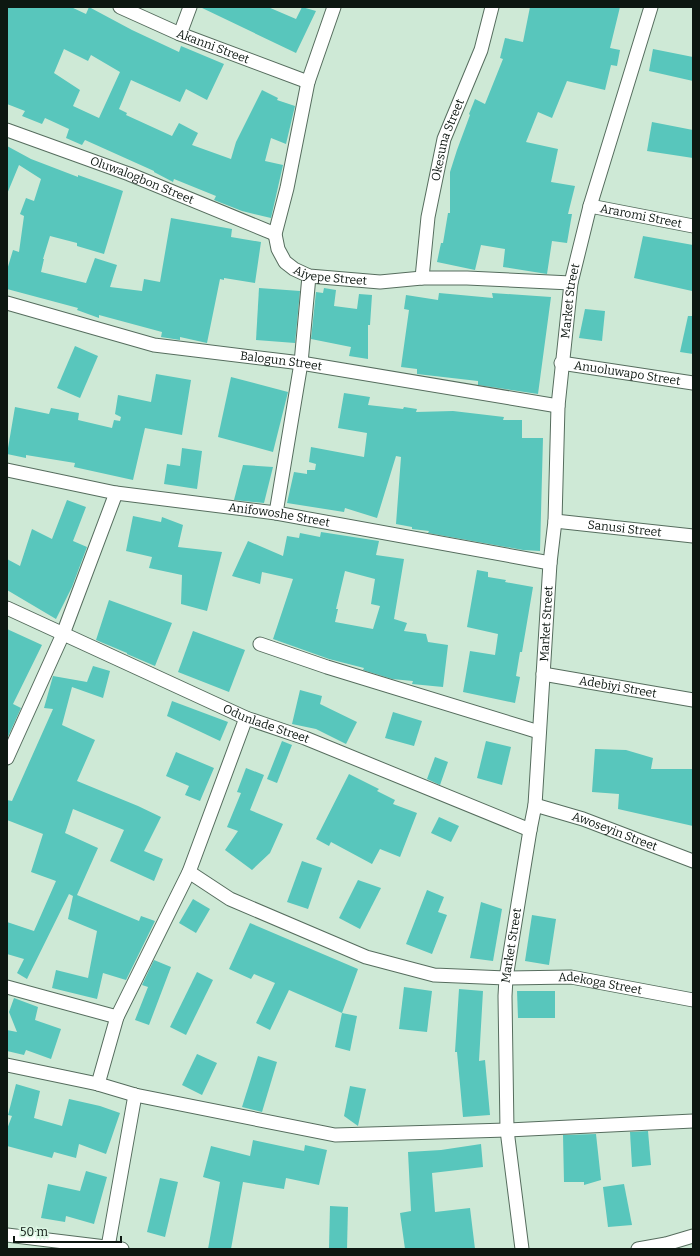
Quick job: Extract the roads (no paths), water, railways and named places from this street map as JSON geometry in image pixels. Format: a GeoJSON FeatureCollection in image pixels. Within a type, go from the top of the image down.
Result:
{"type":"FeatureCollection","features":[{"type":"Feature","properties":{"kind":"street","name":"Akanni Street"},"geometry":{"type":"LineString","coordinates":[[120,7],[180,34],[308,82]]}},
{"type":"Feature","properties":{"kind":"street"},"geometry":{"type":"LineString","coordinates":[[180,34],[190,7]]}},
{"type":"Feature","properties":{"kind":"street","name":"Aiyepe Street"},"geometry":{"type":"LineString","coordinates":[[334,7],[308,82],[287,188],[275,234],[278,249],[285,262],[294,269],[309,276],[380,282],[422,278],[467,278],[571,283]]}},
{"type":"Feature","properties":{"kind":"street","name":"Okesuna Street"},"geometry":{"type":"LineString","coordinates":[[422,278],[428,217],[444,139],[481,50],[492,7]]}},
{"type":"Feature","properties":{"kind":"street","name":"Market Street"},"geometry":{"type":"LineString","coordinates":[[522,1249],[507,1130],[504,996],[530,830],[536,805],[539,732],[550,563],[555,521],[558,406],[562,363],[571,283],[590,206],[651,7]]}},
{"type":"Feature","properties":{"kind":"street","name":"Oluwalogbon Street"},"geometry":{"type":"LineString","coordinates":[[7,130],[130,174],[275,234]]}},
{"type":"Feature","properties":{"kind":"street","name":"Araromi Street"},"geometry":{"type":"LineString","coordinates":[[590,206],[693,226]]}},
{"type":"Feature","properties":{"kind":"street"},"geometry":{"type":"LineString","coordinates":[[276,513],[301,363],[309,276]]}},
{"type":"Feature","properties":{"kind":"street","name":"Balogun Street"},"geometry":{"type":"LineString","coordinates":[[7,303],[154,345],[301,363],[558,406]]}},
{"type":"Feature","properties":{"kind":"street","name":"Anuoluwapo Street"},"geometry":{"type":"LineString","coordinates":[[562,363],[693,383]]}},
{"type":"Feature","properties":{"kind":"street","name":"Anifowoshe Street"},"geometry":{"type":"LineString","coordinates":[[7,470],[116,493],[276,513],[550,563]]}},
{"type":"Feature","properties":{"kind":"street"},"geometry":{"type":"LineString","coordinates":[[7,757],[63,634],[116,493]]}},
{"type":"Feature","properties":{"kind":"street","name":"Sanusi Street"},"geometry":{"type":"LineString","coordinates":[[555,521],[693,536]]}},
{"type":"Feature","properties":{"kind":"street","name":"Odunlade Street"},"geometry":{"type":"LineString","coordinates":[[7,608],[246,718],[305,738],[530,830]]}},
{"type":"Feature","properties":{"kind":"street"},"geometry":{"type":"LineString","coordinates":[[260,644],[327,667],[539,732]]}},
{"type":"Feature","properties":{"kind":"street","name":"Adebiyi Street"},"geometry":{"type":"LineString","coordinates":[[543,674],[693,700]]}},
{"type":"Feature","properties":{"kind":"street"},"geometry":{"type":"LineString","coordinates":[[98,1084],[117,1017],[189,872],[246,718]]}},
{"type":"Feature","properties":{"kind":"street","name":"Awoseyin Street"},"geometry":{"type":"LineString","coordinates":[[536,805],[583,820],[693,861]]}},
{"type":"Feature","properties":{"kind":"street","name":"Adekoga Street"},"geometry":{"type":"LineString","coordinates":[[189,872],[230,899],[366,957],[434,975],[506,978],[571,977],[693,1000]]}},
{"type":"Feature","properties":{"kind":"street"},"geometry":{"type":"LineString","coordinates":[[7,987],[117,1017]]}},
{"type":"Feature","properties":{"kind":"street"},"geometry":{"type":"LineString","coordinates":[[7,1065],[98,1084],[135,1095],[336,1135],[507,1130],[693,1121]]}},
{"type":"Feature","properties":{"kind":"street"},"geometry":{"type":"LineString","coordinates":[[108,1246],[135,1095]]}},
{"type":"Feature","properties":{"kind":"street"},"geometry":{"type":"LineString","coordinates":[[7,1235],[108,1246],[122,1249]]}},
{"type":"Feature","properties":{"kind":"street"},"geometry":{"type":"LineString","coordinates":[[638,1249],[666,1244],[693,1236]]}}]}
